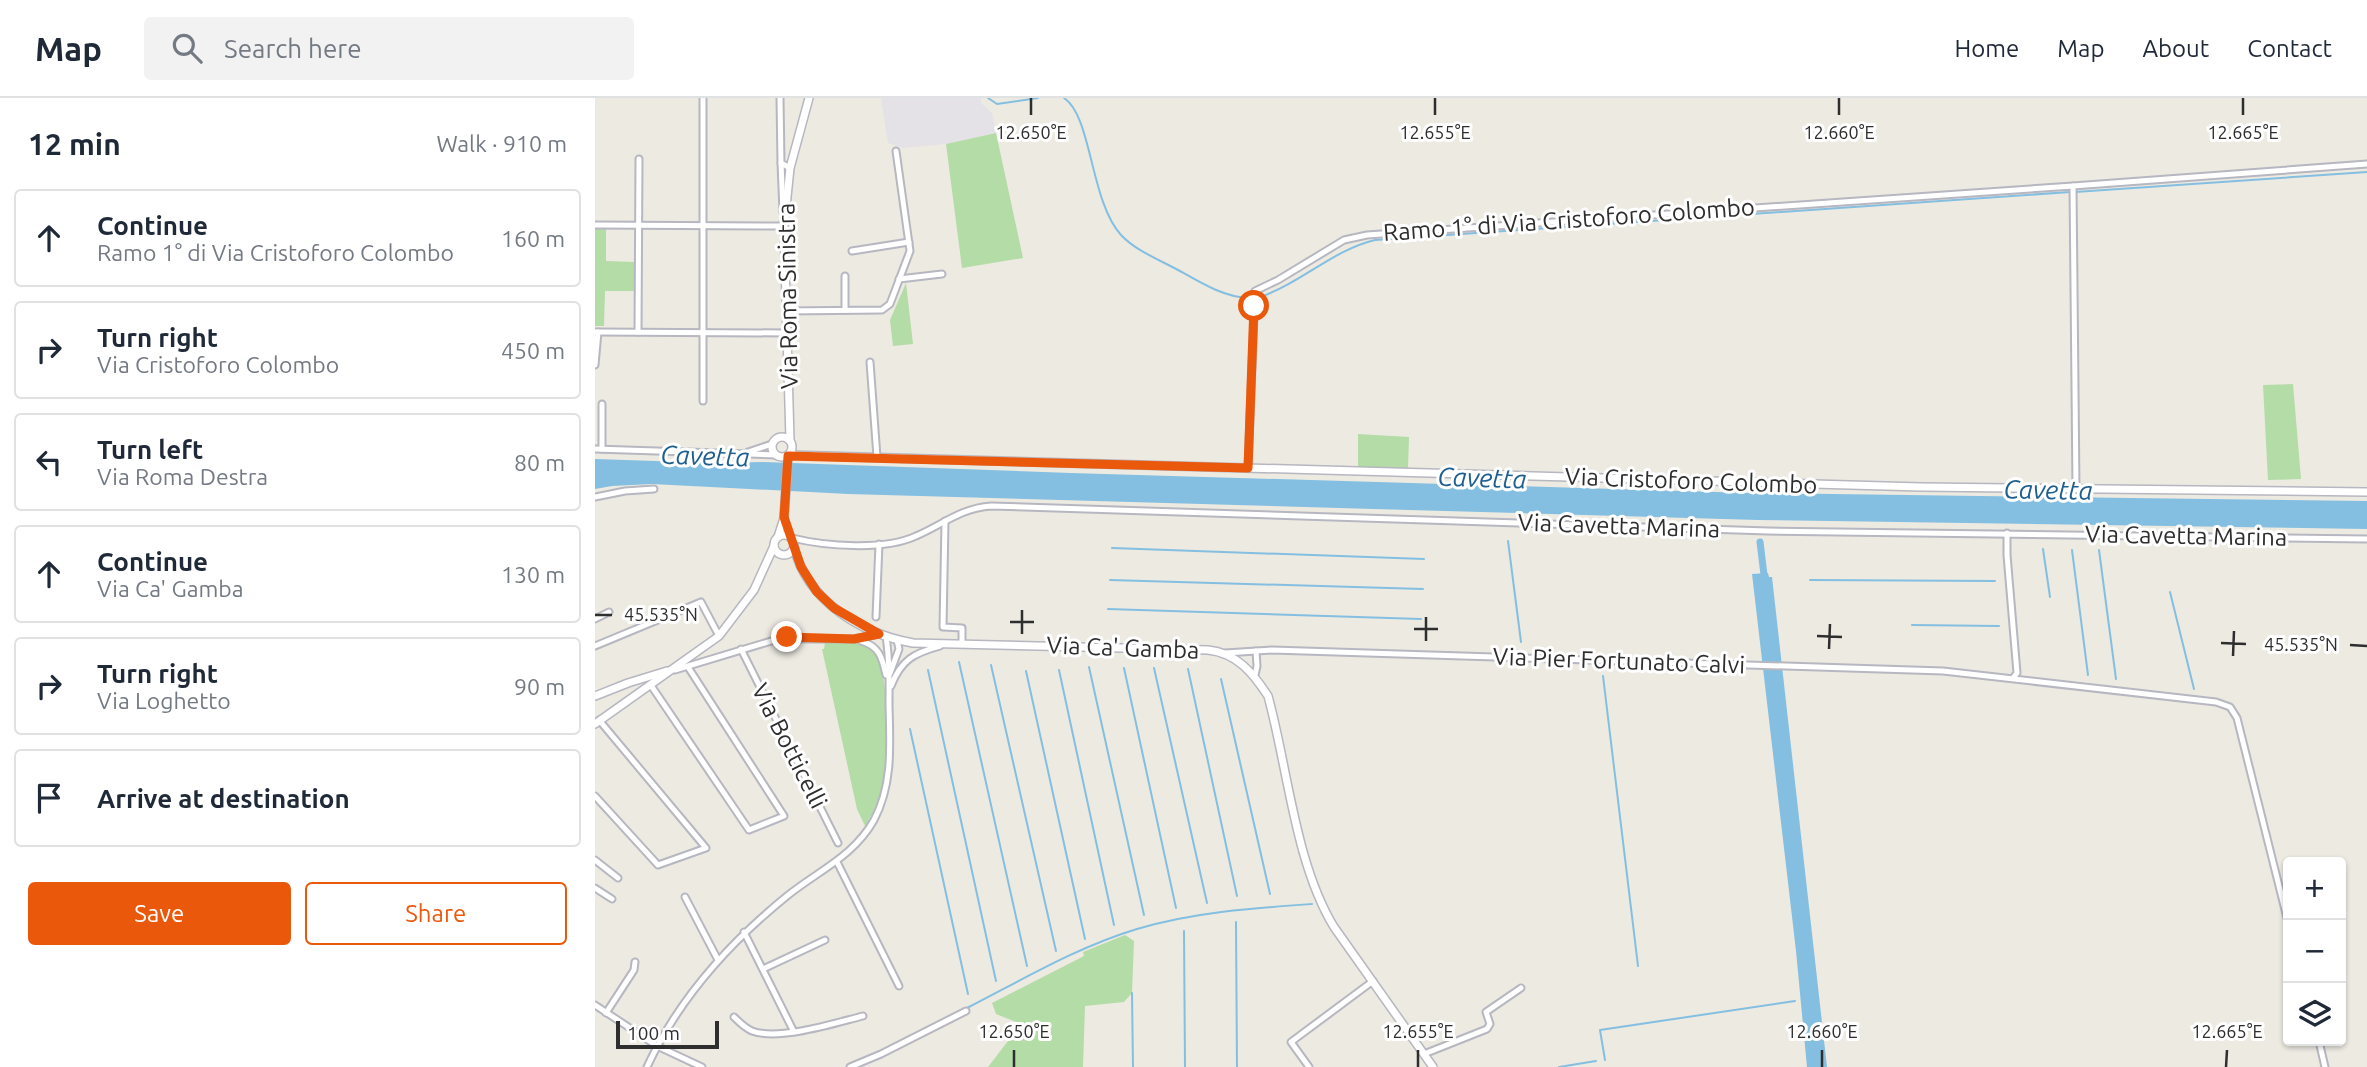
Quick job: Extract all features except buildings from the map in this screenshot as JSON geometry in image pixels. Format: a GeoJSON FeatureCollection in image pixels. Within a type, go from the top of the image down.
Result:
{"type":"FeatureCollection","features":[{"type":"Feature","properties":{"kind":"street"},"geometry":{"type":"LineString","coordinates":[[703,98],[703,401]]}},
{"type":"Feature","properties":{"kind":"street"},"geometry":{"type":"LineString","coordinates":[[595,225],[784,226],[780,98]]}},
{"type":"Feature","properties":{"kind":"street","name":"Via Roma Sinistra"},"geometry":{"type":"LineString","coordinates":[[791,443],[784,226],[790,167],[809,98]]}},
{"type":"Feature","properties":{"kind":"street"},"geometry":{"type":"LineString","coordinates":[[786,311],[887,308],[910,251],[896,151]]}},
{"type":"Feature","properties":{"kind":"street"},"geometry":{"type":"LineString","coordinates":[[638,332],[639,159]]}},
{"type":"Feature","properties":{"kind":"street"},"geometry":{"type":"LineString","coordinates":[[781,163],[790,167]]}},
{"type":"Feature","properties":{"kind":"street"},"geometry":{"type":"LineString","coordinates":[[2075,489],[2073,190],[2367,164]]}},
{"type":"Feature","properties":{"kind":"street","name":"Ramo 1° di Via Cristoforo Colombo"},"geometry":{"type":"LineString","coordinates":[[1248,468],[1255,291],[1345,240],[1367,234],[2073,190]]}},
{"type":"Feature","properties":{"kind":"street"},"geometry":{"type":"LineString","coordinates":[[852,251],[909,242]]}},
{"type":"Feature","properties":{"kind":"street"},"geometry":{"type":"LineString","coordinates":[[899,279],[942,274]]}},
{"type":"Feature","properties":{"kind":"street"},"geometry":{"type":"LineString","coordinates":[[845,276],[845,310]]}},
{"type":"Feature","properties":{"kind":"street"},"geometry":{"type":"LineString","coordinates":[[595,365],[597,332],[787,333]]}},
{"type":"Feature","properties":{"kind":"street"},"geometry":{"type":"LineString","coordinates":[[870,362],[877,457]]}},
{"type":"Feature","properties":{"kind":"street"},"geometry":{"type":"LineString","coordinates":[[602,404],[598,449],[783,457]]}},
{"type":"Feature","properties":{"kind":"street","name":"Via Roma Sinistra"},"geometry":{"type":"LineString","coordinates":[[780,437],[789,412]]}},
{"type":"Feature","properties":{"kind":"street"},"geometry":{"type":"LineString","coordinates":[[738,453],[772,444],[780,437]]}},
{"type":"Feature","properties":{"kind":"street","name":"Via Cristoforo Colombo"},"geometry":{"type":"LineString","coordinates":[[780,437],[806,454]]}},
{"type":"Feature","properties":{"kind":"street"},"geometry":{"type":"LineString","coordinates":[[595,796],[658,865],[706,848],[597,722],[707,646],[737,615],[767,566],[778,537],[784,517],[786,472],[783,457],[791,443]]}},
{"type":"Feature","properties":{"kind":"street"},"geometry":{"type":"LineString","coordinates":[[772,444],[772,450],[783,457]]}},
{"type":"Feature","properties":{"kind":"street","name":"Via Cristoforo Colombo"},"geometry":{"type":"LineString","coordinates":[[783,457],[806,454],[1809,484],[2367,492]]}},
{"type":"Feature","properties":{"kind":"street"},"geometry":{"type":"LineString","coordinates":[[595,497],[654,489]]}},
{"type":"Feature","properties":{"kind":"street","name":"Via Cavetta Marina"},"geometry":{"type":"LineString","coordinates":[[792,542],[879,544],[914,537],[965,510],[991,506],[1768,531],[2367,539]]}},
{"type":"Feature","properties":{"kind":"street","name":"Via Ca' Gamba"},"geometry":{"type":"LineString","coordinates":[[784,517],[801,567],[817,592],[834,608],[883,636],[913,643],[1208,650],[1225,653],[1245,666],[1255,675],[1268,696],[1314,888],[1334,927],[1433,1067]]}},
{"type":"Feature","properties":{"kind":"street"},"geometry":{"type":"LineString","coordinates":[[945,521],[943,627],[962,628],[962,643]]}},
{"type":"Feature","properties":{"kind":"street"},"geometry":{"type":"LineString","coordinates":[[2007,533],[2017,673],[2013,678]]}},
{"type":"Feature","properties":{"kind":"street"},"geometry":{"type":"LineString","coordinates":[[767,566],[785,555],[792,542],[778,537]]}},
{"type":"Feature","properties":{"kind":"street"},"geometry":{"type":"LineString","coordinates":[[876,617],[879,544]]}},
{"type":"Feature","properties":{"kind":"street","name":"Via Ca' Gamba"},"geometry":{"type":"LineString","coordinates":[[774,547],[777,552],[801,567]]}},
{"type":"Feature","properties":{"kind":"street"},"geometry":{"type":"LineString","coordinates":[[595,646],[701,602],[719,636]]}},
{"type":"Feature","properties":{"kind":"street"},"geometry":{"type":"LineString","coordinates":[[595,619],[609,612]]}},
{"type":"Feature","properties":{"kind":"street"},"geometry":{"type":"LineString","coordinates":[[595,696],[647,676],[688,667],[722,654],[787,637],[854,639],[883,636],[889,676],[889,776],[883,800],[873,820],[858,842],[837,862],[793,892],[744,932],[718,960],[688,999],[657,1046],[647,1067]]}},
{"type":"Feature","properties":{"kind":"street"},"geometry":{"type":"LineString","coordinates":[[854,639],[870,644],[878,650],[889,685]]}},
{"type":"Feature","properties":{"kind":"street"},"geometry":{"type":"LineString","coordinates":[[889,676],[899,649],[897,640]]}},
{"type":"Feature","properties":{"kind":"street"},"geometry":{"type":"LineString","coordinates":[[889,692],[896,673],[907,660],[949,643]]}},
{"type":"Feature","properties":{"kind":"street"},"geometry":{"type":"LineString","coordinates":[[707,646],[709,650],[722,654]]}},
{"type":"Feature","properties":{"kind":"street","name":"Via Botticelli"},"geometry":{"type":"LineString","coordinates":[[741,649],[838,843]]}},
{"type":"Feature","properties":{"kind":"street","name":"Via Ca' Gamba"},"geometry":{"type":"LineString","coordinates":[[1255,675],[1256,650]]}},
{"type":"Feature","properties":{"kind":"street","name":"Via Pier Fortunato Calvi"},"geometry":{"type":"LineString","coordinates":[[1225,653],[1256,650],[1944,671],[2216,702],[2230,707],[2237,718],[2288,920]]}},
{"type":"Feature","properties":{"kind":"street"},"geometry":{"type":"LineString","coordinates":[[699,652],[702,657],[711,659]]}},
{"type":"Feature","properties":{"kind":"street"},"geometry":{"type":"LineString","coordinates":[[650,684],[749,830],[784,816],[688,667]]}},
{"type":"Feature","properties":{"kind":"street"},"geometry":{"type":"LineString","coordinates":[[595,860],[618,878]]}},
{"type":"Feature","properties":{"kind":"street"},"geometry":{"type":"LineString","coordinates":[[837,862],[899,986]]}},
{"type":"Feature","properties":{"kind":"street"},"geometry":{"type":"LineString","coordinates":[[595,888],[612,899]]}},
{"type":"Feature","properties":{"kind":"street"},"geometry":{"type":"LineString","coordinates":[[685,897],[718,960]]}},
{"type":"Feature","properties":{"kind":"street"},"geometry":{"type":"LineString","coordinates":[[744,932],[794,1032]]}},
{"type":"Feature","properties":{"kind":"street"},"geometry":{"type":"LineString","coordinates":[[763,969],[825,940]]}},
{"type":"Feature","properties":{"kind":"street"},"geometry":{"type":"LineString","coordinates":[[606,1013],[634,970],[635,962]]}},
{"type":"Feature","properties":{"kind":"street"},"geometry":{"type":"LineString","coordinates":[[1310,1067],[1291,1041],[1373,981]]}},
{"type":"Feature","properties":{"kind":"street"},"geometry":{"type":"LineString","coordinates":[[1424,1054],[1487,1029],[1490,1024],[1486,1012],[1521,988]]}},
{"type":"Feature","properties":{"kind":"street"},"geometry":{"type":"LineString","coordinates":[[595,1005],[657,1046],[702,1067]]}},
{"type":"Feature","properties":{"kind":"street"},"geometry":{"type":"LineString","coordinates":[[850,1067],[966,1011]]}},
{"type":"Feature","properties":{"kind":"street"},"geometry":{"type":"LineString","coordinates":[[734,1017],[749,1030],[794,1032],[863,1016]]}},
{"type":"Feature","properties":{"kind":"street"},"geometry":{"type":"LineString","coordinates":[[2320,1046],[2325,1067]]}},
{"type":"Feature","properties":{"kind":"shaded area"},"geometry":{"type":"Polygon","coordinates":[[[881,98],[981,98],[981,103],[992,113],[996,133],[946,144],[902,148],[888,143],[881,98]]]}},
{"type":"Feature","properties":{"kind":"green space"},"geometry":{"type":"Polygon","coordinates":[[[996,133],[1023,258],[962,268],[946,144],[996,133]]]}},
{"type":"Feature","properties":{"kind":"green space"},"geometry":{"type":"Polygon","coordinates":[[[595,229],[606,229],[606,261],[634,262],[634,291],[605,291],[604,326],[595,326],[595,229]]]}},
{"type":"Feature","properties":{"kind":"green space"},"geometry":{"type":"Polygon","coordinates":[[[906,283],[913,344],[893,346],[890,320],[906,283]]]}},
{"type":"Feature","properties":{"kind":"green space"},"geometry":{"type":"Polygon","coordinates":[[[2293,384],[2301,479],[2268,480],[2263,385],[2293,384]]]}},
{"type":"Feature","properties":{"kind":"green space"},"geometry":{"type":"Polygon","coordinates":[[[1358,434],[1409,437],[1408,469],[1358,468],[1358,434]]]}},
{"type":"Feature","properties":{"kind":"green space"},"geometry":{"type":"Polygon","coordinates":[[[852,641],[868,645],[876,654],[882,669],[887,711],[884,773],[881,792],[865,826],[857,809],[822,649],[825,642],[852,641]]]}},
{"type":"Feature","properties":{"kind":"green space"},"geometry":{"type":"Polygon","coordinates":[[[1125,935],[1134,941],[1132,993],[1124,1002],[1085,1006],[1083,1067],[988,1067],[1021,1024],[996,1014],[992,1003],[1084,956],[1083,952],[1125,935]]]}},
{"type":"Feature","properties":{"kind":"water","name":"Cavetta"},"geometry":{"type":"Polygon","coordinates":[[[595,459],[1750,493],[2367,501],[2367,529],[1758,520],[848,494],[652,484],[595,489],[595,459]]]}},
{"type":"Feature","properties":{"kind":"water"},"geometry":{"type":"Polygon","coordinates":[[[1768,573],[1769,577],[1772,577],[1827,1067],[1807,1067],[1752,574],[1768,573]]]}},
{"type":"Feature","properties":{"kind":"waterway"},"geometry":{"type":"LineString","coordinates":[[988,98],[997,104],[1038,98]]}},
{"type":"Feature","properties":{"kind":"waterway"},"geometry":{"type":"LineString","coordinates":[[1064,98],[1080,122],[1103,202],[1121,235],[1141,251],[1205,285],[1223,293],[1250,298]]}},
{"type":"Feature","properties":{"kind":"waterway"},"geometry":{"type":"LineString","coordinates":[[2075,192],[2367,172]]}},
{"type":"Feature","properties":{"kind":"waterway"},"geometry":{"type":"LineString","coordinates":[[1260,297],[1289,284],[1345,251],[1375,240],[2070,192]]}},
{"type":"Feature","properties":{"kind":"waterway"},"geometry":{"type":"LineString","coordinates":[[1508,541],[1521,642]]}},
{"type":"Feature","properties":{"kind":"waterway"},"geometry":{"type":"LineString","coordinates":[[1760,542],[1765,583]]}},
{"type":"Feature","properties":{"kind":"waterway"},"geometry":{"type":"LineString","coordinates":[[1112,548],[1424,559]]}},
{"type":"Feature","properties":{"kind":"waterway"},"geometry":{"type":"LineString","coordinates":[[2043,549],[2050,597]]}},
{"type":"Feature","properties":{"kind":"waterway"},"geometry":{"type":"LineString","coordinates":[[2072,550],[2088,675]]}},
{"type":"Feature","properties":{"kind":"waterway"},"geometry":{"type":"LineString","coordinates":[[2099,550],[2116,679]]}},
{"type":"Feature","properties":{"kind":"waterway"},"geometry":{"type":"LineString","coordinates":[[1110,580],[1423,589]]}},
{"type":"Feature","properties":{"kind":"waterway"},"geometry":{"type":"LineString","coordinates":[[1810,580],[1995,581]]}},
{"type":"Feature","properties":{"kind":"waterway"},"geometry":{"type":"LineString","coordinates":[[2170,592],[2194,689]]}},
{"type":"Feature","properties":{"kind":"waterway"},"geometry":{"type":"LineString","coordinates":[[1108,609],[1421,619]]}},
{"type":"Feature","properties":{"kind":"waterway"},"geometry":{"type":"LineString","coordinates":[[1912,625],[1999,626]]}},
{"type":"Feature","properties":{"kind":"waterway"},"geometry":{"type":"LineString","coordinates":[[959,662],[1027,966]]}},
{"type":"Feature","properties":{"kind":"waterway"},"geometry":{"type":"LineString","coordinates":[[991,665],[1056,951]]}},
{"type":"Feature","properties":{"kind":"waterway"},"geometry":{"type":"LineString","coordinates":[[1089,667],[1144,915]]}},
{"type":"Feature","properties":{"kind":"waterway"},"geometry":{"type":"LineString","coordinates":[[1124,668],[1176,908]]}},
{"type":"Feature","properties":{"kind":"waterway"},"geometry":{"type":"LineString","coordinates":[[1154,668],[1207,903]]}},
{"type":"Feature","properties":{"kind":"waterway"},"geometry":{"type":"LineString","coordinates":[[1188,669],[1237,896]]}},
{"type":"Feature","properties":{"kind":"waterway"},"geometry":{"type":"LineString","coordinates":[[928,670],[996,981]]}},
{"type":"Feature","properties":{"kind":"waterway"},"geometry":{"type":"LineString","coordinates":[[1059,670],[1114,925]]}},
{"type":"Feature","properties":{"kind":"waterway"},"geometry":{"type":"LineString","coordinates":[[1026,671],[1085,939]]}},
{"type":"Feature","properties":{"kind":"waterway"},"geometry":{"type":"LineString","coordinates":[[1603,676],[1638,966]]}},
{"type":"Feature","properties":{"kind":"waterway"},"geometry":{"type":"LineString","coordinates":[[1221,679],[1270,894]]}},
{"type":"Feature","properties":{"kind":"waterway"},"geometry":{"type":"LineString","coordinates":[[910,729],[968,994]]}},
{"type":"Feature","properties":{"kind":"waterway"},"geometry":{"type":"LineString","coordinates":[[967,1008],[1071,955],[1137,929],[1202,915],[1312,904]]}},
{"type":"Feature","properties":{"kind":"waterway"},"geometry":{"type":"LineString","coordinates":[[1236,922],[1237,1067]]}},
{"type":"Feature","properties":{"kind":"waterway"},"geometry":{"type":"LineString","coordinates":[[1184,931],[1185,1067]]}},
{"type":"Feature","properties":{"kind":"waterway"},"geometry":{"type":"LineString","coordinates":[[1132,993],[1133,1067]]}},
{"type":"Feature","properties":{"kind":"waterway"},"geometry":{"type":"LineString","coordinates":[[1605,1060],[1600,1030],[1795,1001]]}},
{"type":"Feature","properties":{"kind":"waterway"},"geometry":{"type":"LineString","coordinates":[[1559,1067],[1596,1061]]}},
{"type":"Feature","properties":{"kind":"route"},"geometry":{"type":"LineString","coordinates":[[787,637],[854,639],[879,634],[834,608],[817,592],[801,567],[784,517],[788,456],[806,454],[1248,468],[1254,306]]}}]}
